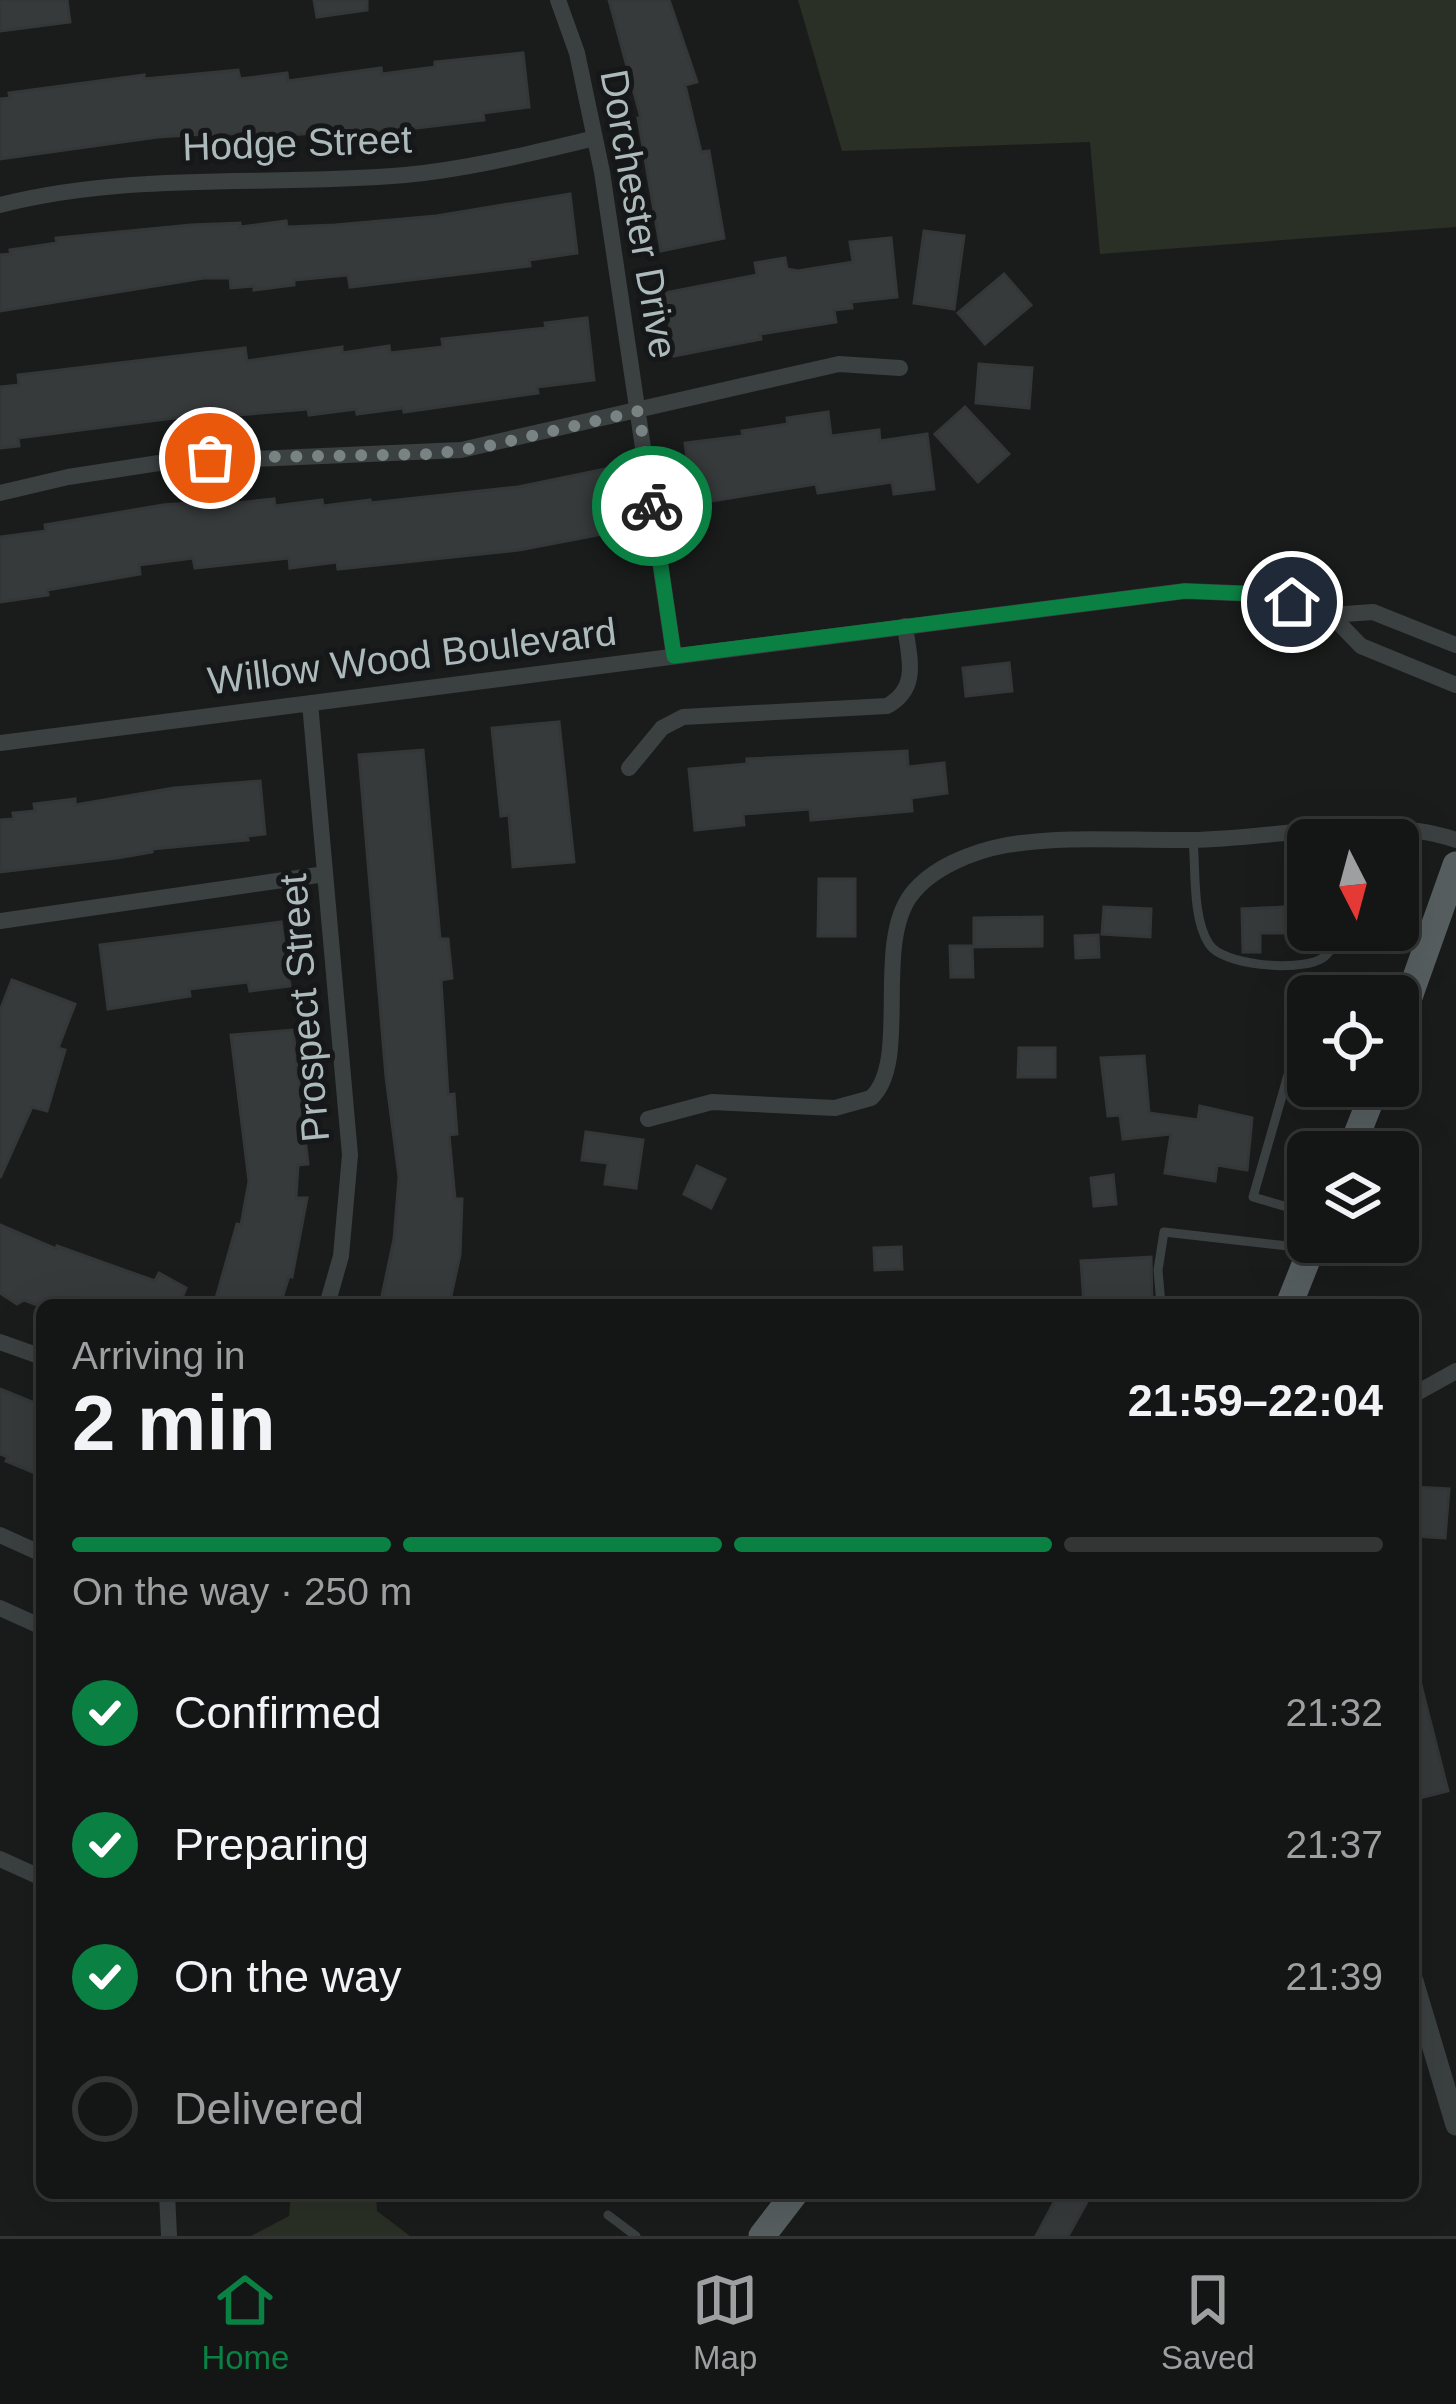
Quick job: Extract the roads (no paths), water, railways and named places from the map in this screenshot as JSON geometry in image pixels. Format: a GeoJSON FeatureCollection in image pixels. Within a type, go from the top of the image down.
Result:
{"type":"FeatureCollection","features":[{"type":"Feature","properties":{"kind":"main road"},"geometry":{"type":"LineString","coordinates":[[1417,975],[1456,865]]}},
{"type":"Feature","properties":{"kind":"main road"},"geometry":{"type":"LineString","coordinates":[[1291,1299],[1306,1263]]}},
{"type":"Feature","properties":{"kind":"main road"},"geometry":{"type":"LineString","coordinates":[[761,2236],[790,2199]]}},
{"type":"Feature","properties":{"kind":"street","name":"Dorchester Drive"},"geometry":{"type":"LineString","coordinates":[[558,0],[577,53],[595,138],[674,656]]}},
{"type":"Feature","properties":{"kind":"street","name":"Hodge Street"},"geometry":{"type":"LineString","coordinates":[[0,205],[124,184],[406,175],[501,161],[595,138]]}},
{"type":"Feature","properties":{"kind":"street"},"geometry":{"type":"LineString","coordinates":[[0,494],[68,477],[159,463],[433,454],[488,446],[839,364],[900,368]]}},
{"type":"Feature","properties":{"kind":"street","name":"Willow Wood Boulevard"},"geometry":{"type":"LineString","coordinates":[[0,743],[1185,591],[1258,594],[1330,614],[1373,613],[1456,644]]}},
{"type":"Feature","properties":{"kind":"street","name":"Willow Wood Boulevard"},"geometry":{"type":"LineString","coordinates":[[1330,614],[1361,646],[1456,686]]}},
{"type":"Feature","properties":{"kind":"street"},"geometry":{"type":"LineString","coordinates":[[629,768],[662,728],[683,717],[887,706],[904,693],[911,677],[905,626]]}},
{"type":"Feature","properties":{"kind":"street","name":"Prospect Street"},"geometry":{"type":"LineString","coordinates":[[310,703],[350,1155],[341,1256],[329,1299]]}},
{"type":"Feature","properties":{"kind":"street"},"geometry":{"type":"LineString","coordinates":[[1419,833],[1456,839]]}},
{"type":"Feature","properties":{"kind":"street"},"geometry":{"type":"LineString","coordinates":[[648,1119],[712,1102],[835,1108],[872,1098],[887,1073],[892,962],[903,914],[911,895],[949,865],[1008,845],[1287,837]]}},
{"type":"Feature","properties":{"kind":"street"},"geometry":{"type":"LineString","coordinates":[[0,921],[325,874]]}},
{"type":"Feature","properties":{"kind":"street"},"geometry":{"type":"LineString","coordinates":[[0,1342],[36,1356]]}},
{"type":"Feature","properties":{"kind":"street"},"geometry":{"type":"LineString","coordinates":[[1419,1392],[1456,1372]]}},
{"type":"Feature","properties":{"kind":"street"},"geometry":{"type":"LineString","coordinates":[[0,1535],[36,1551]]}},
{"type":"Feature","properties":{"kind":"street"},"geometry":{"type":"LineString","coordinates":[[0,1608],[36,1624]]}},
{"type":"Feature","properties":{"kind":"street"},"geometry":{"type":"LineString","coordinates":[[0,1859],[36,1874]]}},
{"type":"Feature","properties":{"kind":"street"},"geometry":{"type":"LineString","coordinates":[[1419,2001],[1456,2125]]}},
{"type":"Feature","properties":{"kind":"street"},"geometry":{"type":"LineString","coordinates":[[167,2199],[170,2236]]}},
{"type":"Feature","properties":{"kind":"lane"},"geometry":{"type":"LineString","coordinates":[[1193,840],[1201,923],[1208,944],[1219,954],[1234,961],[1305,964],[1330,951]]}},
{"type":"Feature","properties":{"kind":"lane"},"geometry":{"type":"LineString","coordinates":[[1287,1078],[1253,1197],[1287,1207]]}},
{"type":"Feature","properties":{"kind":"lane"},"geometry":{"type":"LineString","coordinates":[[1160,1299],[1158,1270],[1164,1232],[1287,1243]]}},
{"type":"Feature","properties":{"kind":"lane"},"geometry":{"type":"LineString","coordinates":[[608,2215],[636,2236]]}}]}
